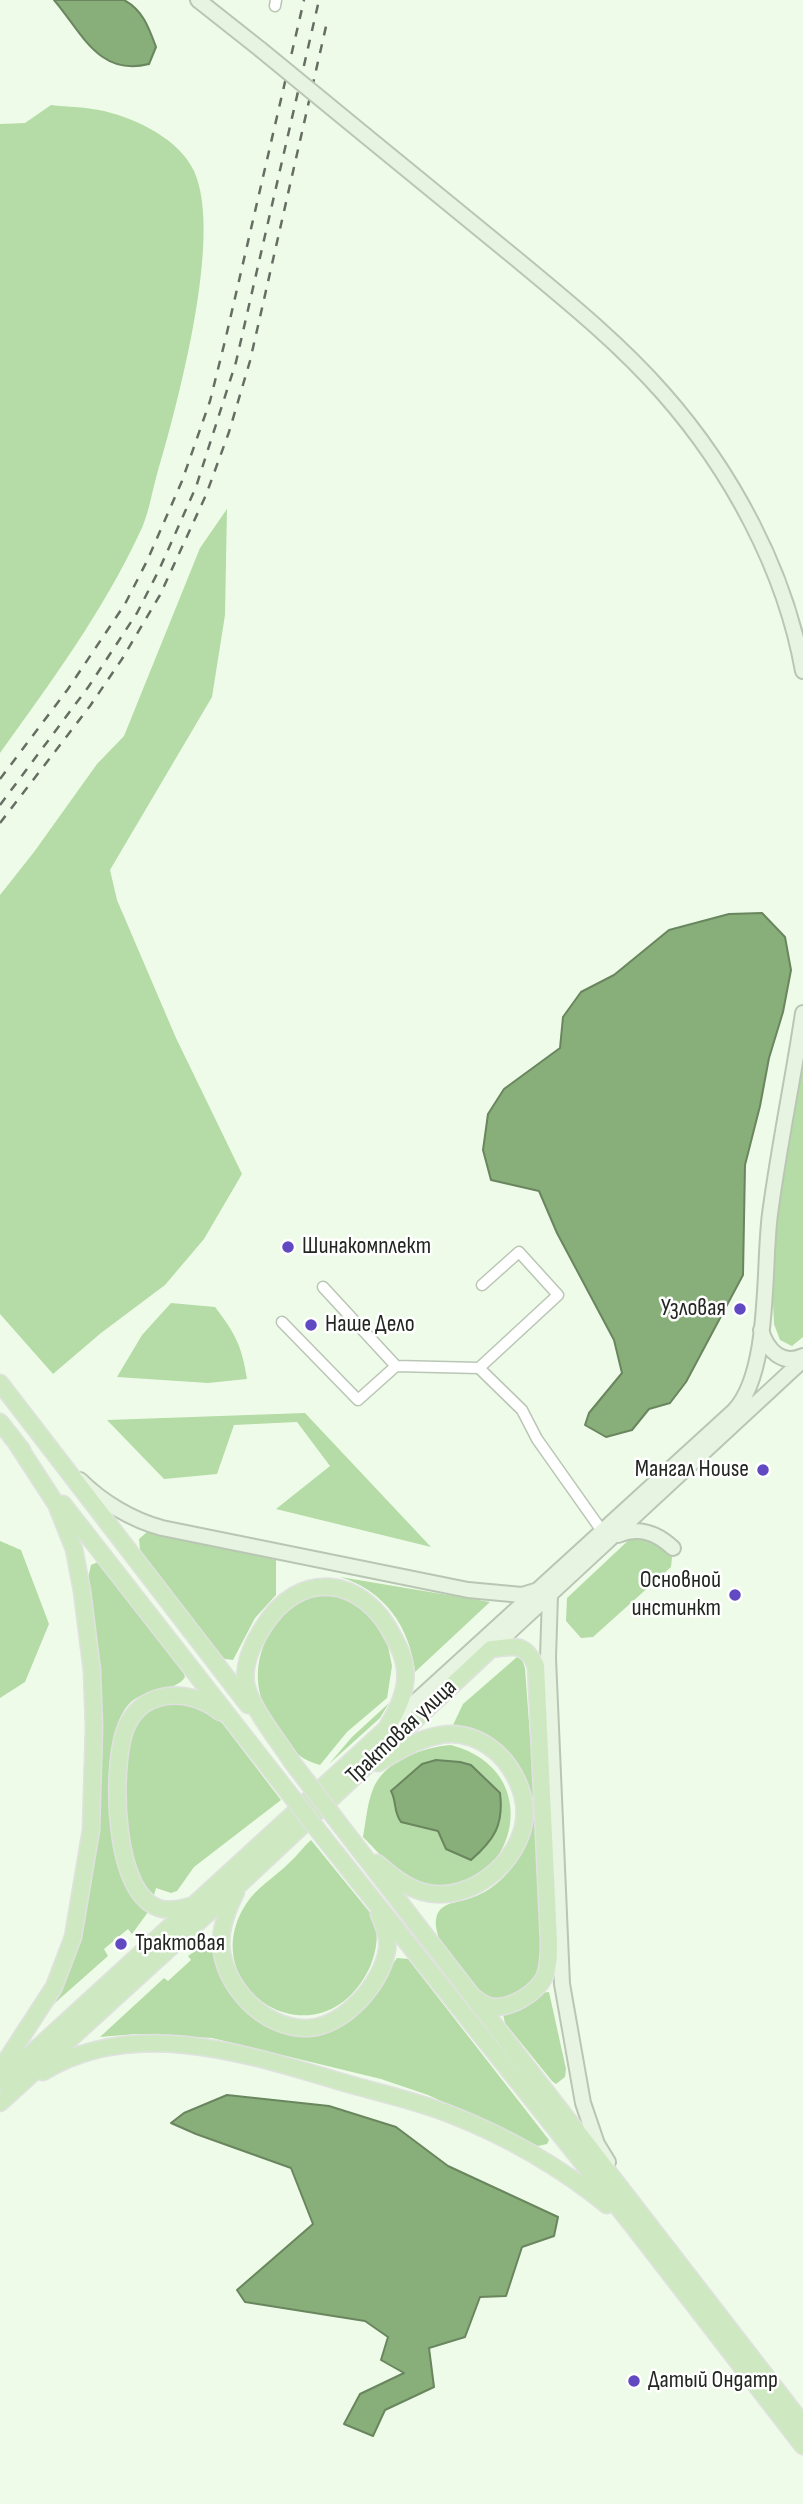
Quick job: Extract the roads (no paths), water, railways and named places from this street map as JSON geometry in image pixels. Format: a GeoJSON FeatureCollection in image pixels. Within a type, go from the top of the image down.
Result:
{"type":"FeatureCollection","features":[{"type":"Feature","properties":{"kind":"main road"},"geometry":{"type":"LineString","coordinates":[[198,0],[260,48],[598,328],[663,393],[692,428],[739,501],[758,538],[790,621],[803,671]]}},
{"type":"Feature","properties":{"kind":"main road","name":"Трактовая улица"},"geometry":{"type":"LineString","coordinates":[[606,1535],[734,1411],[751,1385],[761,1328],[769,1216],[803,1013]]}},
{"type":"Feature","properties":{"kind":"main road"},"geometry":{"type":"LineString","coordinates":[[761,1328],[764,1339],[780,1357],[792,1360],[803,1358]]}},
{"type":"Feature","properties":{"kind":"main road","name":"Трактовая улица"},"geometry":{"type":"LineString","coordinates":[[4,2092],[196,1904],[386,1729],[803,1358]]}},
{"type":"Feature","properties":{"kind":"main road"},"geometry":{"type":"LineString","coordinates":[[0,1383],[803,2424]]}},
{"type":"Feature","properties":{"kind":"main road"},"geometry":{"type":"LineString","coordinates":[[0,1422],[335,1852],[633,2225],[803,2446]]}},
{"type":"Feature","properties":{"kind":"main road"},"geometry":{"type":"LineString","coordinates":[[36,1429],[96,1494],[131,1516],[154,1526],[468,1590],[522,1595],[543,1592],[562,1984],[583,2103],[597,2144],[629,2196]]}},
{"type":"Feature","properties":{"kind":"main road"},"geometry":{"type":"LineString","coordinates":[[0,2070],[54,1987],[73,1937],[90,1830],[94,1727],[92,1671],[74,1549],[56,1504],[17,1444]]}},
{"type":"Feature","properties":{"kind":"main road"},"geometry":{"type":"LineString","coordinates":[[606,1535],[649,1531],[673,1548]]}},
{"type":"Feature","properties":{"kind":"main road"},"geometry":{"type":"LineString","coordinates":[[292,1762],[251,1697],[246,1684],[246,1671],[256,1639],[271,1616],[288,1599],[308,1589],[331,1586],[357,1595],[373,1606],[391,1632],[405,1670],[399,1704],[386,1729]]}},
{"type":"Feature","properties":{"kind":"main road","name":"Трактовая улица"},"geometry":{"type":"LineString","coordinates":[[4,2092],[241,1883],[491,1649],[543,1592]]}},
{"type":"Feature","properties":{"kind":"main road"},"geometry":{"type":"LineString","coordinates":[[470,1994],[491,2007],[517,2001],[540,1984],[546,1974],[549,1958],[536,1666],[528,1653],[518,1646],[491,1649]]}},
{"type":"Feature","properties":{"kind":"main road"},"geometry":{"type":"LineString","coordinates":[[196,1904],[175,1909],[154,1906],[138,1889],[128,1870],[120,1838],[118,1802],[122,1742],[131,1718],[145,1704],[162,1696],[184,1695],[201,1700],[216,1709],[229,1722],[277,1778]]}},
{"type":"Feature","properties":{"kind":"main road"},"geometry":{"type":"LineString","coordinates":[[351,1839],[387,1872],[410,1887],[431,1894],[456,1893],[477,1885],[503,1863],[516,1844],[524,1813],[521,1790],[510,1768],[483,1743],[462,1735],[433,1736],[355,1776]]}},
{"type":"Feature","properties":{"kind":"main road"},"geometry":{"type":"LineString","coordinates":[[241,1883],[227,1911],[222,1932],[222,1951],[227,1969],[246,1999],[270,2017],[295,2028],[320,2026],[341,2016],[358,2003],[373,1983],[383,1962],[387,1943],[384,1925],[373,1899]]}},
{"type":"Feature","properties":{"kind":"main road"},"geometry":{"type":"LineString","coordinates":[[4,2092],[54,2066],[97,2049],[171,2044],[235,2053],[450,2114],[544,2161],[590,2191],[633,2225]]}},
{"type":"Feature","properties":{"kind":"street"},"geometry":{"type":"LineString","coordinates":[[479,1368],[558,1295],[519,1252],[482,1285]]}},
{"type":"Feature","properties":{"kind":"street"},"geometry":{"type":"LineString","coordinates":[[323,1287],[396,1366]]}},
{"type":"Feature","properties":{"kind":"street"},"geometry":{"type":"LineString","coordinates":[[282,1322],[358,1400],[396,1366],[479,1368],[522,1410],[537,1439],[583,1507],[606,1535]]}},
{"type":"Feature","properties":{"kind":"railway"},"geometry":{"type":"LineString","coordinates":[[0,779],[68,689],[125,604],[182,481],[210,401],[304,0]]}},
{"type":"Feature","properties":{"kind":"railway"},"geometry":{"type":"LineString","coordinates":[[0,805],[89,686],[137,613],[196,487],[236,362],[319,0]]}},
{"type":"Feature","properties":{"kind":"railway"},"geometry":{"type":"LineString","coordinates":[[0,823],[90,706],[122,659],[160,595],[206,495],[229,432],[250,361],[327,22]]}},
{"type":"Feature","properties":{"kind":"place","name":"Шинакомплект"},"geometry":{"type":"Point","coordinates":[288,1247]}},
{"type":"Feature","properties":{"kind":"place","name":"Узловая"},"geometry":{"type":"Point","coordinates":[740,1309]}},
{"type":"Feature","properties":{"kind":"place","name":"Наше Дело"},"geometry":{"type":"Point","coordinates":[311,1325]}},
{"type":"Feature","properties":{"kind":"place","name":"Мангал House"},"geometry":{"type":"Point","coordinates":[763,1470]}},
{"type":"Feature","properties":{"kind":"place","name":"Основной инстинкт"},"geometry":{"type":"Point","coordinates":[735,1595]}},
{"type":"Feature","properties":{"kind":"place","name":"Трактовая"},"geometry":{"type":"Point","coordinates":[121,1944]}},
{"type":"Feature","properties":{"kind":"place","name":"Датый Ондатр"},"geometry":{"type":"Point","coordinates":[634,2381]}}]}
